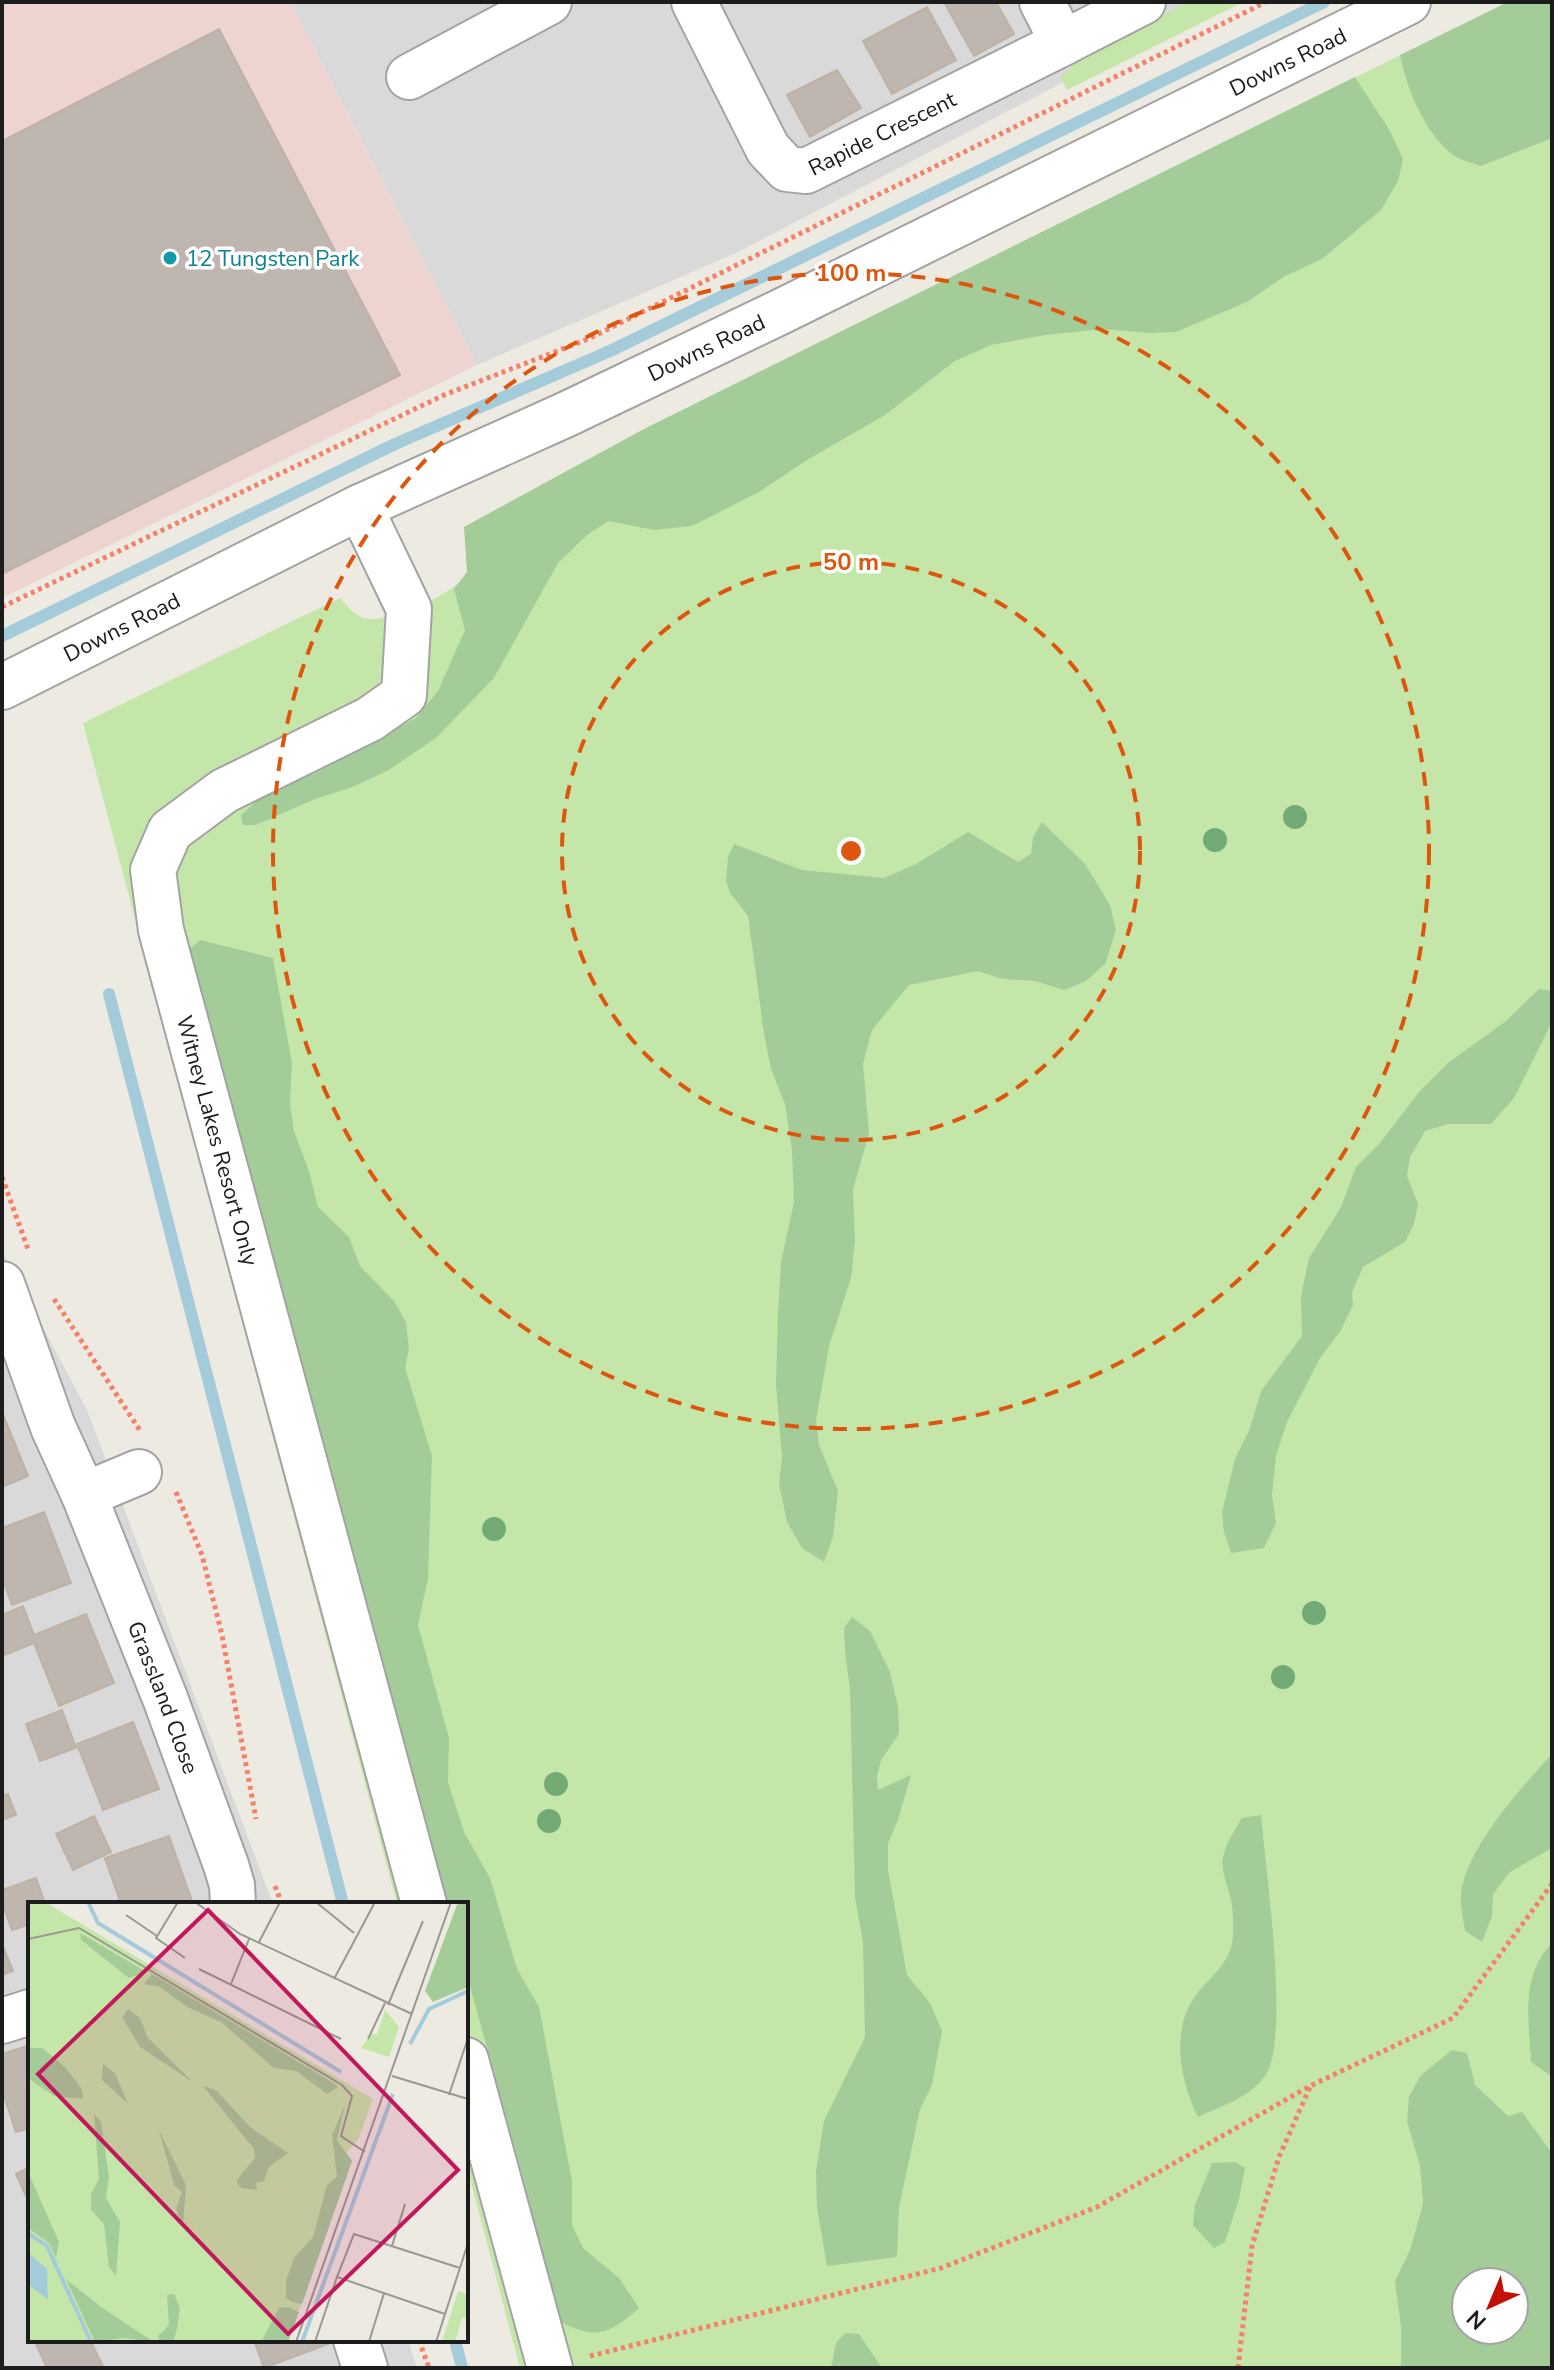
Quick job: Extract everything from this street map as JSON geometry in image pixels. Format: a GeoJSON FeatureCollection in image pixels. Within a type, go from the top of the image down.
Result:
{"type":"FeatureCollection","features":[{"type":"Feature","properties":{"kind":"street"},"geometry":{"type":"LineString","coordinates":[[409,77],[549,2]]}},
{"type":"Feature","properties":{"kind":"street","name":"Rapide Crescent"},"geometry":{"type":"LineString","coordinates":[[694,2],[768,149],[787,169],[806,171],[1143,2]]}},
{"type":"Feature","properties":{"kind":"street"},"geometry":{"type":"LineString","coordinates":[[1042,2],[1063,43]]}},
{"type":"Feature","properties":{"kind":"street","name":"Downs Road"},"geometry":{"type":"LineString","coordinates":[[2,687],[360,507],[567,414],[780,312],[1408,2]]}},
{"type":"Feature","properties":{"kind":"street","name":"Witney Lakes Resort Only"},"geometry":{"type":"LineString","coordinates":[[360,507],[409,609],[404,695],[370,719],[224,791],[170,831],[153,870],[161,930],[423,1902]]}},
{"type":"Feature","properties":{"kind":"street","name":"Grassland Close"},"geometry":{"type":"LineString","coordinates":[[16,1270],[53,1427],[84,1495],[165,1698],[226,1865],[233,1902]]}},
{"type":"Feature","properties":{"kind":"street"},"geometry":{"type":"LineString","coordinates":[[84,1495],[153,1468]]}},
{"type":"Feature","properties":{"kind":"street"},"geometry":{"type":"LineString","coordinates":[[2,2021],[28,2013]]}},
{"type":"Feature","properties":{"kind":"street"},"geometry":{"type":"LineString","coordinates":[[468,2067],[549,2367]]}},
{"type":"Feature","properties":{"kind":"street"},"geometry":{"type":"LineString","coordinates":[[357,2342],[365,2368]]}},
{"type":"Feature","properties":{"kind":"path"},"geometry":{"type":"LineString","coordinates":[[2,607],[444,395],[588,339],[1266,2]]}},
{"type":"Feature","properties":{"kind":"path"},"geometry":{"type":"LineString","coordinates":[[2,1177],[16,1270]]}},
{"type":"Feature","properties":{"kind":"path"},"geometry":{"type":"LineString","coordinates":[[51,1294],[202,1555],[222,1635],[258,1827]]}},
{"type":"Feature","properties":{"kind":"path"},"geometry":{"type":"LineString","coordinates":[[273,1880],[281,1902]]}},
{"type":"Feature","properties":{"kind":"path"},"geometry":{"type":"LineString","coordinates":[[549,2367],[941,2268],[1097,2207],[1310,2086],[1453,2018],[1552,1884]]}},
{"type":"Feature","properties":{"kind":"path"},"geometry":{"type":"LineString","coordinates":[[1238,2368],[1252,2246],[1279,2157],[1310,2086]]}},
{"type":"Feature","properties":{"kind":"path"},"geometry":{"type":"LineString","coordinates":[[420,2342],[429,2368]]}},
{"type":"Feature","properties":{"kind":"shaded area","name":"12 Tungsten Park"},"geometry":{"type":"Polygon","coordinates":[[[2,2],[290,2],[477,365],[2,598],[2,2]]]}},
{"type":"Feature","properties":{"kind":"shaded area"},"geometry":{"type":"Polygon","coordinates":[[[290,2],[1217,2],[736,253],[477,365],[290,2]]]}},
{"type":"Feature","properties":{"kind":"shaded area"},"geometry":{"type":"Polygon","coordinates":[[[2,1251],[87,1410],[272,1902],[28,1902],[28,2342],[409,2342],[417,2368],[2,2368],[2,1251]]]}},
{"type":"Feature","properties":{"kind":"green space"},"geometry":{"type":"Polygon","coordinates":[[[1188,2],[1243,2],[1067,90],[1060,77],[1078,56],[1121,38],[1188,2]]]}},
{"type":"Feature","properties":{"kind":"green space"},"geometry":{"type":"Polygon","coordinates":[[[1508,2],[1552,2],[1552,2368],[520,2368],[468,2172],[468,1902],[396,1902],[83,723],[340,598],[349,609],[369,619],[392,616],[424,604],[462,579],[467,571],[464,527],[646,428],[1508,2]]]}},
{"type":"Feature","properties":{"kind":"green space"},"geometry":{"type":"Polygon","coordinates":[[[1508,2],[1552,2],[1552,138],[1481,166],[1455,156],[1433,134],[1412,95],[1400,55],[1508,2]]]}},
{"type":"Feature","properties":{"kind":"green space"},"geometry":{"type":"Polygon","coordinates":[[[1355,77],[1390,131],[1403,159],[1398,181],[1381,210],[1322,259],[1285,276],[1247,302],[1176,332],[1103,329],[991,345],[955,361],[885,415],[759,492],[692,526],[654,530],[608,521],[587,535],[558,563],[494,678],[436,738],[387,771],[350,788],[315,799],[256,825],[243,825],[241,815],[266,792],[318,772],[416,718],[438,691],[465,630],[454,589],[467,572],[464,527],[646,428],[1355,77]]]}},
{"type":"Feature","properties":{"kind":"green space"},"geometry":{"type":"Polygon","coordinates":[[[1042,822],[1085,864],[1110,905],[1116,930],[1105,964],[1086,981],[1064,990],[1035,981],[1003,979],[978,971],[909,985],[872,1030],[863,1064],[869,1133],[853,1190],[855,1241],[851,1278],[829,1346],[816,1421],[819,1445],[838,1491],[833,1537],[824,1562],[802,1548],[787,1522],[779,1484],[782,1458],[776,1384],[778,1312],[781,1262],[794,1202],[792,1151],[785,1104],[771,1069],[764,1034],[748,916],[730,893],[726,880],[728,857],[734,844],[802,870],[884,878],[916,864],[968,832],[1018,862],[1031,854],[1033,837],[1042,822]]]}},
{"type":"Feature","properties":{"kind":"green space"},"geometry":{"type":"Polygon","coordinates":[[[200,940],[273,958],[292,1063],[290,1104],[294,1131],[318,1207],[349,1237],[360,1266],[394,1301],[406,1322],[409,1349],[405,1368],[432,1456],[428,1579],[418,1625],[449,1738],[448,1782],[464,1832],[490,1878],[517,1969],[539,2007],[572,2181],[572,2225],[583,2248],[619,2278],[639,2308],[609,2330],[580,2330],[556,2320],[526,2188],[468,1979],[468,1902],[446,1902],[185,953],[200,940]]]}},
{"type":"Feature","properties":{"kind":"green space"},"geometry":{"type":"Polygon","coordinates":[[[1539,989],[1552,991],[1552,1022],[1514,1098],[1491,1124],[1448,1124],[1425,1131],[1410,1157],[1407,1176],[1418,1204],[1414,1224],[1405,1242],[1363,1267],[1352,1292],[1353,1305],[1341,1330],[1320,1358],[1287,1422],[1276,1456],[1272,1495],[1276,1523],[1264,1548],[1231,1553],[1222,1512],[1235,1459],[1249,1431],[1261,1391],[1302,1336],[1301,1296],[1309,1258],[1341,1207],[1356,1167],[1380,1143],[1419,1092],[1448,1063],[1506,1021],[1539,989]]]}},
{"type":"Feature","properties":{"kind":"green space"},"geometry":{"type":"Polygon","coordinates":[[[852,1617],[870,1631],[890,1672],[898,1707],[899,1734],[881,1760],[878,1790],[911,1775],[888,1843],[888,1870],[907,1975],[930,2003],[942,2031],[932,2085],[920,2109],[899,2207],[897,2257],[827,2266],[817,2208],[816,2171],[824,2121],[865,2037],[863,1943],[855,1897],[850,1689],[844,1628],[852,1617]]]}},
{"type":"Feature","properties":{"kind":"green space"},"geometry":{"type":"Polygon","coordinates":[[[1552,1754],[1552,1848],[1510,1872],[1493,1894],[1492,1916],[1482,1942],[1465,1931],[1461,1893],[1465,1875],[1497,1819],[1552,1754]]]}},
{"type":"Feature","properties":{"kind":"green space"},"geometry":{"type":"Polygon","coordinates":[[[1261,1815],[1276,1991],[1272,2057],[1265,2076],[1251,2090],[1198,2117],[1183,2073],[1182,2026],[1194,1998],[1221,1966],[1232,1943],[1232,1905],[1222,1863],[1226,1847],[1242,1818],[1261,1815]]]}},
{"type":"Feature","properties":{"kind":"green space"},"geometry":{"type":"Polygon","coordinates":[[[1552,1943],[1552,2077],[1531,2062],[1528,2015],[1535,1970],[1552,1943]]]}},
{"type":"Feature","properties":{"kind":"green space"},"geometry":{"type":"Polygon","coordinates":[[[1452,2050],[1467,2053],[1475,2085],[1508,2116],[1522,2112],[1552,2153],[1552,2368],[1401,2368],[1401,2327],[1395,2281],[1410,2250],[1423,2204],[1420,2166],[1407,2121],[1409,2097],[1421,2075],[1452,2050]]]}},
{"type":"Feature","properties":{"kind":"green space"},"geometry":{"type":"Polygon","coordinates":[[[1235,2162],[1245,2168],[1239,2199],[1225,2242],[1214,2248],[1193,2225],[1195,2205],[1212,2163],[1235,2162]]]}},
{"type":"Feature","properties":{"kind":"green space"},"geometry":{"type":"Polygon","coordinates":[[[845,2333],[859,2334],[882,2368],[831,2368],[836,2343],[845,2333]]]}},
{"type":"Feature","properties":{"kind":"building"},"geometry":{"type":"Polygon","coordinates":[[[944,2],[996,2],[1014,34],[974,56],[944,2]]]}},
{"type":"Feature","properties":{"kind":"building"},"geometry":{"type":"Polygon","coordinates":[[[927,7],[956,60],[892,94],[863,41],[927,7]]]}},
{"type":"Feature","properties":{"kind":"building","name":"12 Tungsten Park"},"geometry":{"type":"Polygon","coordinates":[[[219,29],[400,375],[2,574],[2,141],[219,29]]]}},
{"type":"Feature","properties":{"kind":"building"},"geometry":{"type":"Polygon","coordinates":[[[837,70],[861,108],[810,137],[787,95],[837,70]]]}},
{"type":"Feature","properties":{"kind":"building"},"geometry":{"type":"Polygon","coordinates":[[[2,1412],[28,1476],[2,1487],[2,1412]]]}},
{"type":"Feature","properties":{"kind":"building"},"geometry":{"type":"Polygon","coordinates":[[[44,1512],[71,1583],[12,1605],[2,1577],[2,1528],[44,1512]]]}},
{"type":"Feature","properties":{"kind":"building"},"geometry":{"type":"Polygon","coordinates":[[[23,1606],[34,1635],[86,1614],[114,1683],[59,1706],[34,1643],[2,1656],[2,1615],[23,1606]]]}},
{"type":"Feature","properties":{"kind":"building"},"geometry":{"type":"Polygon","coordinates":[[[62,1710],[76,1748],[40,1761],[26,1724],[62,1710]]]}},
{"type":"Feature","properties":{"kind":"building"},"geometry":{"type":"Polygon","coordinates":[[[133,1722],[159,1789],[103,1810],[77,1744],[133,1722]]]}},
{"type":"Feature","properties":{"kind":"building"},"geometry":{"type":"Polygon","coordinates":[[[8,1794],[16,1815],[2,1820],[2,1796],[8,1794]]]}},
{"type":"Feature","properties":{"kind":"building"},"geometry":{"type":"Polygon","coordinates":[[[94,1816],[111,1852],[73,1870],[56,1834],[94,1816]]]}},
{"type":"Feature","properties":{"kind":"building"},"geometry":{"type":"Polygon","coordinates":[[[169,1836],[192,1902],[120,1902],[105,1858],[169,1836]]]}},
{"type":"Feature","properties":{"kind":"building"},"geometry":{"type":"Polygon","coordinates":[[[36,1878],[44,1902],[28,1902],[28,1925],[12,1930],[2,1903],[2,1890],[36,1878]]]}},
{"type":"Feature","properties":{"kind":"building"},"geometry":{"type":"Polygon","coordinates":[[[2,1944],[13,1971],[2,1975],[2,1944]]]}},
{"type":"Feature","properties":{"kind":"building"},"geometry":{"type":"Polygon","coordinates":[[[28,2046],[28,2129],[16,2132],[2,2090],[2,2054],[28,2046]]]}},
{"type":"Feature","properties":{"kind":"building"},"geometry":{"type":"Polygon","coordinates":[[[28,2168],[28,2201],[16,2174],[28,2168]]]}},
{"type":"Feature","properties":{"kind":"building"},"geometry":{"type":"Polygon","coordinates":[[[91,2342],[104,2368],[47,2368],[36,2344],[91,2342]]]}},
{"type":"Feature","properties":{"kind":"building"},"geometry":{"type":"Polygon","coordinates":[[[255,2342],[328,2344],[264,2368],[255,2342]]]}},
{"type":"Feature","properties":{"kind":"waterway"},"geometry":{"type":"LineString","coordinates":[[2,636],[395,444],[610,351],[1324,2]]}},
{"type":"Feature","properties":{"kind":"waterway"},"geometry":{"type":"LineString","coordinates":[[109,994],[342,1902]]}},
{"type":"Feature","properties":{"kind":"waterway"},"geometry":{"type":"LineString","coordinates":[[456,2342],[462,2368]]}},
{"type":"Feature","properties":{"kind":"place","name":"12 Tungsten Park"},"geometry":{"type":"Point","coordinates":[170,258]}}]}
